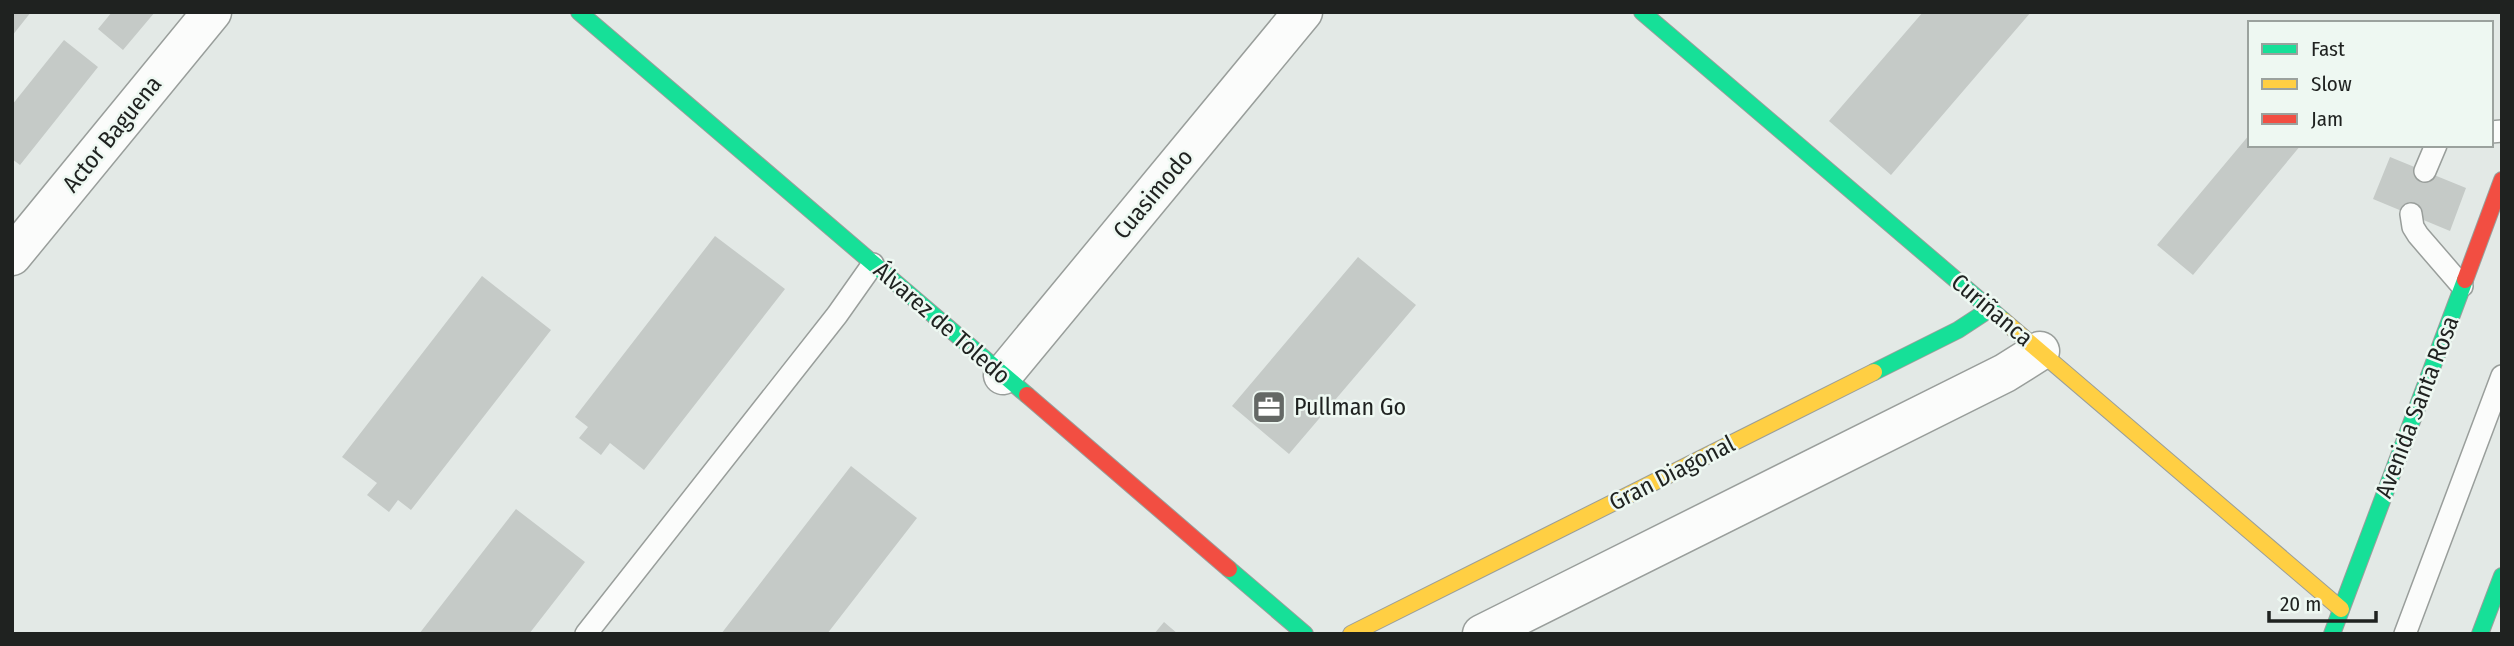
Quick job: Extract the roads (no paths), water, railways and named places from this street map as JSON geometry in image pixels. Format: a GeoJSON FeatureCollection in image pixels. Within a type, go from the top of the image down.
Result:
{"type":"FeatureCollection","features":[{"type":"Feature","properties":{"kind":"street","name":"Actor Baguena"},"geometry":{"type":"LineString","coordinates":[[12,256],[212,12]]}},
{"type":"Feature","properties":{"kind":"street","name":"Álvarez de Toledo"},"geometry":{"type":"LineString","coordinates":[[579,12],[1305,634]]}},
{"type":"Feature","properties":{"kind":"street","name":"Cuasimodo"},"geometry":{"type":"LineString","coordinates":[[1003,375],[1303,12]]}},
{"type":"Feature","properties":{"kind":"street","name":"Curiñanca"},"geometry":{"type":"LineString","coordinates":[[1642,12],[2341,609]]}},
{"type":"Feature","properties":{"kind":"street","name":"Avenida Santa Rosa"},"geometry":{"type":"LineString","coordinates":[[2332,634],[2502,180]]}},
{"type":"Feature","properties":{"kind":"street","name":"Gran Diagonal"},"geometry":{"type":"LineString","coordinates":[[1351,634],[1958,330],[1990,309]]}},
{"type":"Feature","properties":{"kind":"street"},"geometry":{"type":"LineString","coordinates":[[1482,634],[2005,373],[2040,351]]}},
{"type":"Feature","properties":{"kind":"street"},"geometry":{"type":"LineString","coordinates":[[2480,634],[2502,576]]}},
{"type":"Feature","properties":{"kind":"lane"},"geometry":{"type":"LineString","coordinates":[[2425,171],[2436,147]]}},
{"type":"Feature","properties":{"kind":"lane"},"geometry":{"type":"LineString","coordinates":[[2411,214],[2418,235],[2462,286]]}},
{"type":"Feature","properties":{"kind":"lane"},"geometry":{"type":"LineString","coordinates":[[586,634],[873,264]]}},
{"type":"Feature","properties":{"kind":"lane"},"geometry":{"type":"LineString","coordinates":[[2404,634],[2502,376]]}},
{"type":"Feature","properties":{"kind":"place","name":"Pullman Go"},"geometry":{"type":"Point","coordinates":[1269,407]}}]}
